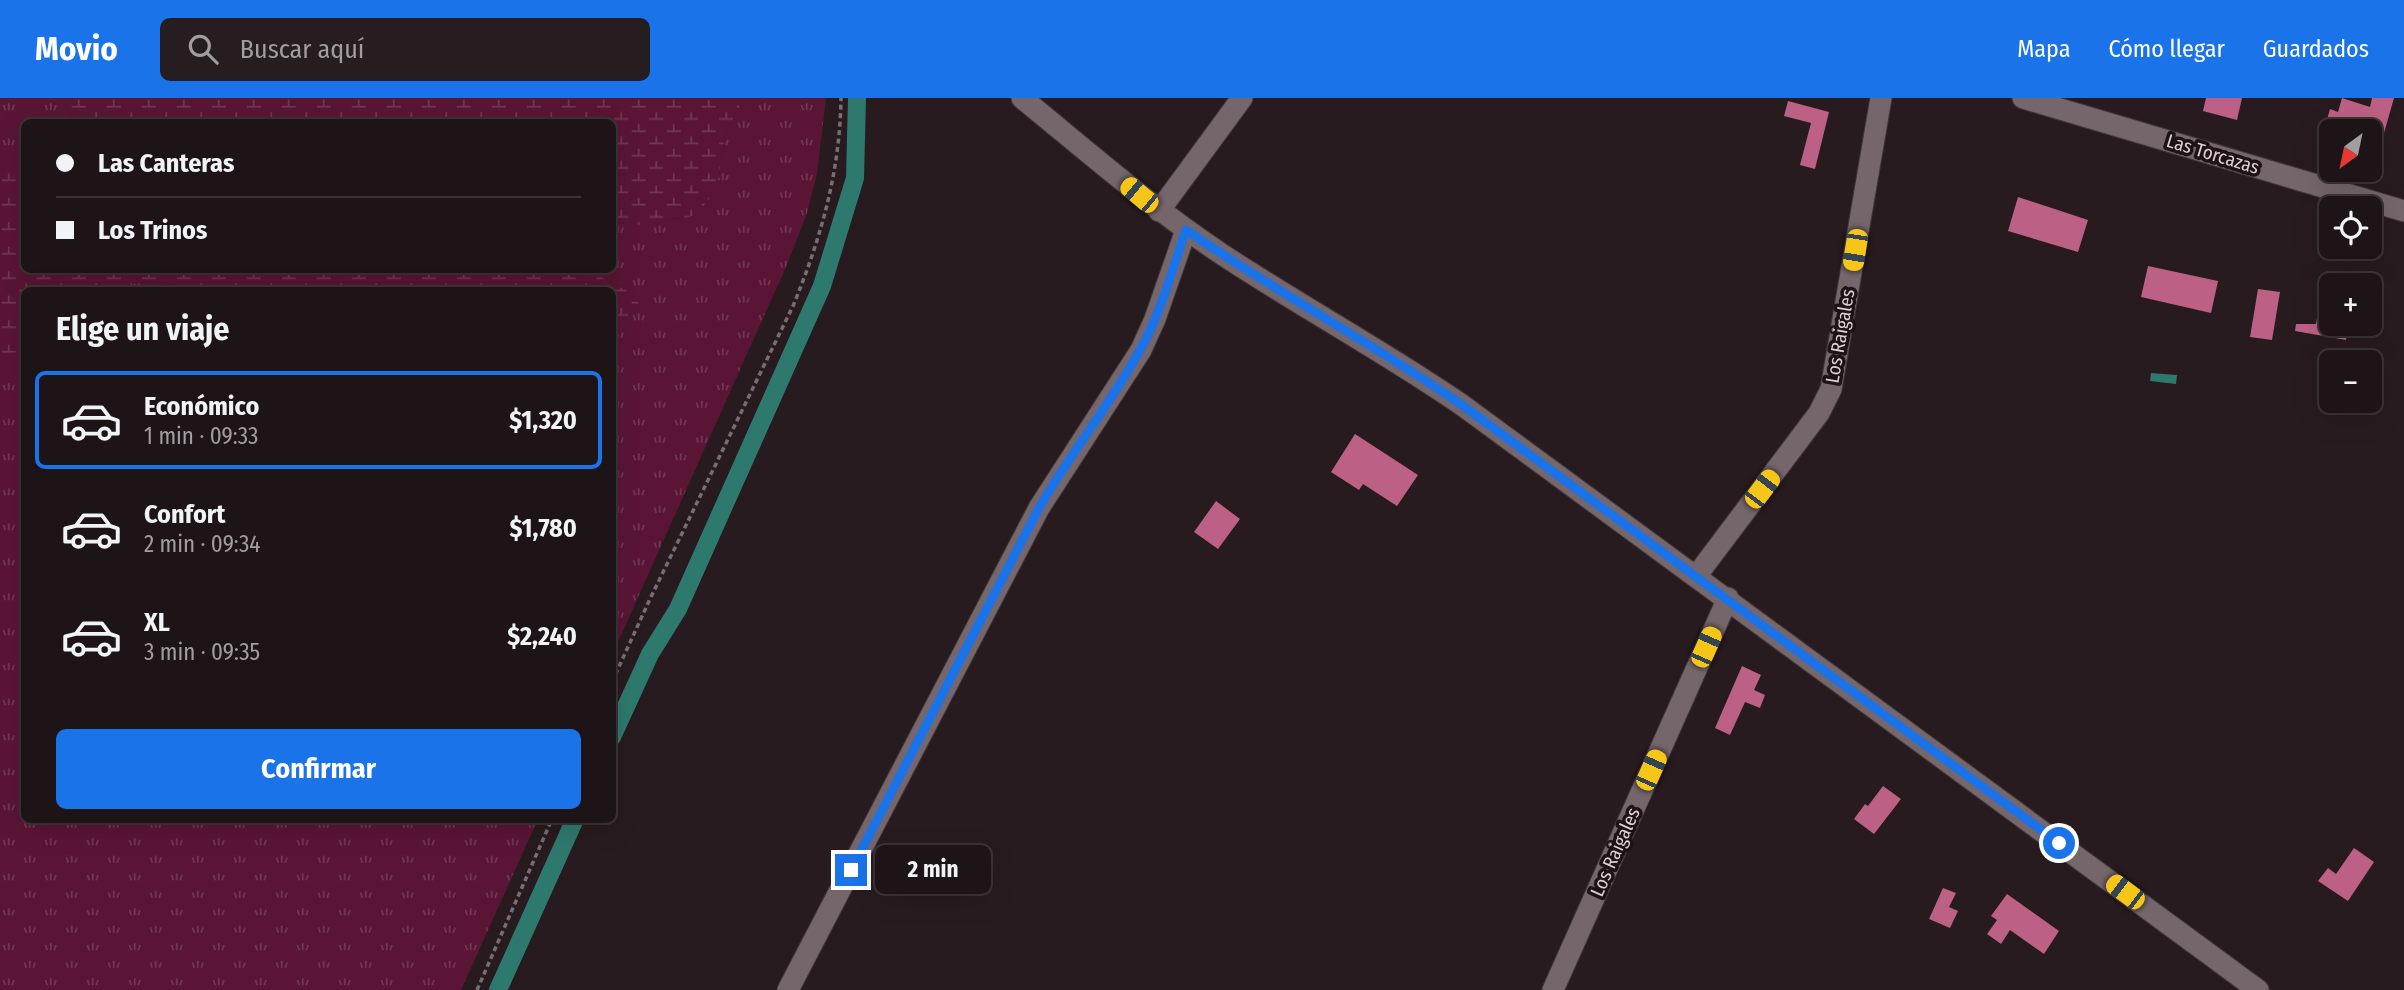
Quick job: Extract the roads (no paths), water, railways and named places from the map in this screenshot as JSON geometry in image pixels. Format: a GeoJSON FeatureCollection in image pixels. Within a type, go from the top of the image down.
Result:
{"type":"FeatureCollection","features":[{"type":"Feature","properties":{"kind":"street"},"geometry":{"type":"LineString","coordinates":[[1022,98],[1159,211],[1224,256],[1431,383],[1697,575],[2258,990]]}},
{"type":"Feature","properties":{"kind":"street"},"geometry":{"type":"LineString","coordinates":[[1159,211],[1242,98]]}},
{"type":"Feature","properties":{"kind":"street","name":"Los Raigales"},"geometry":{"type":"LineString","coordinates":[[1697,575],[1819,413],[1831,389],[1881,98]]}},
{"type":"Feature","properties":{"kind":"street","name":"Las Torcazas"},"geometry":{"type":"LineString","coordinates":[[2023,98],[2404,211]]}},
{"type":"Feature","properties":{"kind":"street"},"geometry":{"type":"LineString","coordinates":[[788,990],[1039,508],[1141,350],[1155,319],[1186,230]]}},
{"type":"Feature","properties":{"kind":"street","name":"Los Raigales"},"geometry":{"type":"LineString","coordinates":[[1553,990],[1728,598]]}},
{"type":"Feature","properties":{"kind":"waterway"},"geometry":{"type":"LineString","coordinates":[[616,728],[650,654],[678,609],[822,286],[855,178],[857,98]]}},
{"type":"Feature","properties":{"kind":"waterway"},"geometry":{"type":"LineString","coordinates":[[498,990],[573,823]]}}]}
